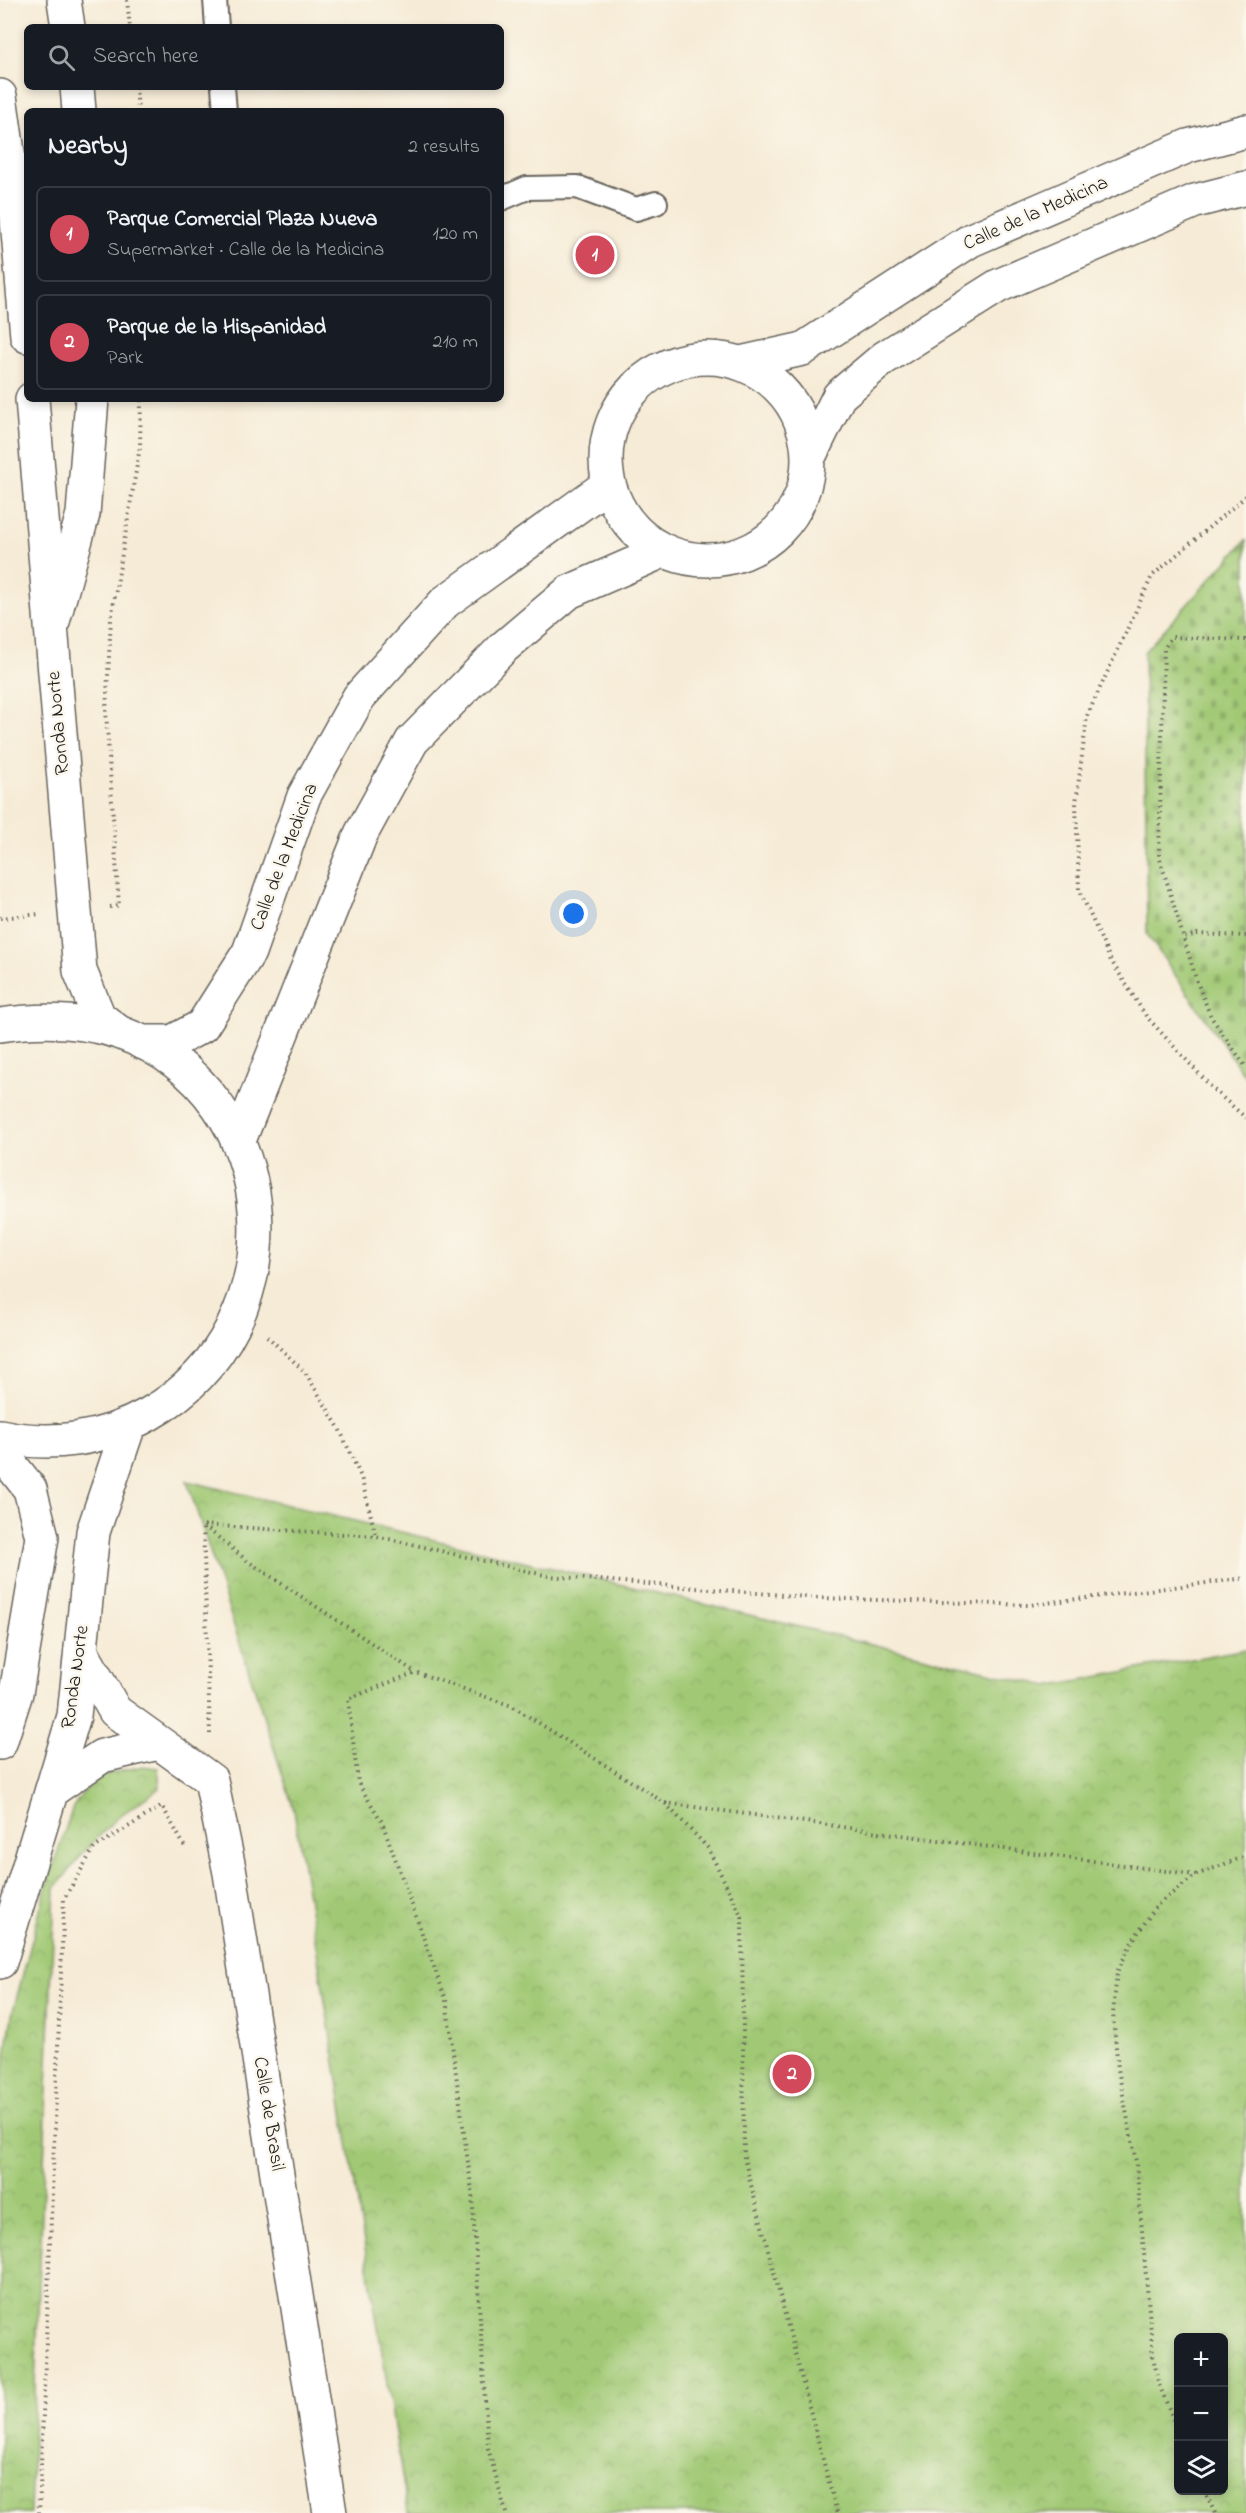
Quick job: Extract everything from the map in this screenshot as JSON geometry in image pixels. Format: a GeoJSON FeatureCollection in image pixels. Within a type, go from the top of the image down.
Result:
{"type":"FeatureCollection","features":[{"type":"Feature","properties":{"kind":"main road"},"geometry":{"type":"LineString","coordinates":[[64,0],[68,24]]}},
{"type":"Feature","properties":{"kind":"main road"},"geometry":{"type":"LineString","coordinates":[[77,90],[79,108]]}},
{"type":"Feature","properties":{"kind":"main road"},"geometry":{"type":"LineString","coordinates":[[0,96],[16,208],[24,301]]}},
{"type":"Feature","properties":{"kind":"main road","name":"Calle de la Medicina"},"geometry":{"type":"LineString","coordinates":[[741,363],[803,349],[971,240],[1188,146],[1246,131]]}},
{"type":"Feature","properties":{"kind":"main road"},"geometry":{"type":"LineString","coordinates":[[809,457],[800,417],[776,384],[759,371],[741,363],[712,357],[686,360],[661,369],[639,384],[621,405],[610,430],[606,457],[609,484],[620,512],[638,534],[663,551],[696,561],[730,559],[762,545],[788,522],[804,492],[809,457],[839,396],[884,358],[998,286],[1195,201],[1246,188]]}},
{"type":"Feature","properties":{"kind":"main road","name":"Ronda Norte"},"geometry":{"type":"LineString","coordinates":[[0,1436],[43,1442],[73,1440],[129,1425],[165,1404],[198,1377],[224,1345],[243,1307],[254,1266],[257,1225],[251,1182],[238,1143],[220,1111],[198,1084],[171,1060],[99,1017],[80,971],[32,402]]}},
{"type":"Feature","properties":{"kind":"main road"},"geometry":{"type":"LineString","coordinates":[[51,627],[83,514],[92,402]]}},
{"type":"Feature","properties":{"kind":"main road","name":"Calle de la Medicina"},"geometry":{"type":"LineString","coordinates":[[130,1037],[172,1042],[201,1026],[249,952],[304,795],[359,697],[445,602],[609,484]]}},
{"type":"Feature","properties":{"kind":"main road"},"geometry":{"type":"LineString","coordinates":[[238,1143],[361,834],[412,741],[504,647],[569,592],[663,551]]}},
{"type":"Feature","properties":{"kind":"main road","name":"Ronda Norte"},"geometry":{"type":"LineString","coordinates":[[0,1025],[38,1020],[80,1022],[130,1037]]}},
{"type":"Feature","properties":{"kind":"main road","name":"Ronda Norte"},"geometry":{"type":"LineString","coordinates":[[0,1962],[74,1716],[93,1532],[129,1425]]}},
{"type":"Feature","properties":{"kind":"main road"},"geometry":{"type":"LineString","coordinates":[[0,1450],[30,1489],[42,1537],[16,1693],[0,1743]]}},
{"type":"Feature","properties":{"kind":"main road"},"geometry":{"type":"LineString","coordinates":[[81,1651],[115,1711],[211,1780]]}},
{"type":"Feature","properties":{"kind":"main road"},"geometry":{"type":"LineString","coordinates":[[52,1790],[102,1756],[159,1743]]}},
{"type":"Feature","properties":{"kind":"main road","name":"Calle de Brasil"},"geometry":{"type":"LineString","coordinates":[[211,1780],[224,1842],[330,2513]]}},
{"type":"Feature","properties":{"kind":"lane"},"geometry":{"type":"LineString","coordinates":[[215,0],[217,24]]}},
{"type":"Feature","properties":{"kind":"lane"},"geometry":{"type":"LineString","coordinates":[[223,90],[225,108]]}},
{"type":"Feature","properties":{"kind":"lane"},"geometry":{"type":"LineString","coordinates":[[504,197],[527,188],[578,187],[636,208],[656,203]]}},
{"type":"Feature","properties":{"kind":"path"},"geometry":{"type":"LineString","coordinates":[[127,0],[130,24]]}},
{"type":"Feature","properties":{"kind":"path"},"geometry":{"type":"LineString","coordinates":[[136,90],[138,108]]}},
{"type":"Feature","properties":{"kind":"path"},"geometry":{"type":"LineString","coordinates":[[0,918],[118,906],[106,712],[111,619],[140,447],[141,402]]}},
{"type":"Feature","properties":{"kind":"path"},"geometry":{"type":"LineString","coordinates":[[1246,496],[1152,576],[1087,716],[1076,802],[1079,889],[1110,959],[1146,1016],[1214,1090],[1246,1118]]}},
{"type":"Feature","properties":{"kind":"path"},"geometry":{"type":"LineString","coordinates":[[1246,640],[1171,638],[1162,658],[1159,856],[1197,982],[1211,1017],[1246,1067]]}},
{"type":"Feature","properties":{"kind":"path"},"geometry":{"type":"LineString","coordinates":[[1185,937],[1198,934],[1246,936]]}},
{"type":"Feature","properties":{"kind":"path"},"geometry":{"type":"LineString","coordinates":[[243,1307],[272,1342],[305,1372],[339,1428],[361,1477],[376,1536]]}},
{"type":"Feature","properties":{"kind":"path"},"geometry":{"type":"LineString","coordinates":[[202,1525],[376,1536],[549,1576],[819,1599],[1029,1605],[1246,1578]]}},
{"type":"Feature","properties":{"kind":"path"},"geometry":{"type":"LineString","coordinates":[[202,1525],[249,1562],[416,1672],[512,1706],[665,1803],[708,1848],[742,1917],[744,2158],[837,2513]]}},
{"type":"Feature","properties":{"kind":"path"},"geometry":{"type":"LineString","coordinates":[[202,1525],[211,1780]]}},
{"type":"Feature","properties":{"kind":"path"},"geometry":{"type":"LineString","coordinates":[[416,1672],[348,1699],[358,1783],[382,1822],[446,2000],[472,2192],[488,2448],[506,2513]]}},
{"type":"Feature","properties":{"kind":"path"},"geometry":{"type":"LineString","coordinates":[[665,1803],[1197,1875]]}},
{"type":"Feature","properties":{"kind":"path"},"geometry":{"type":"LineString","coordinates":[[39,2513],[64,1899],[94,1848],[162,1806],[188,1852],[224,1842]]}},
{"type":"Feature","properties":{"kind":"path"},"geometry":{"type":"LineString","coordinates":[[1174,2419],[1158,2382],[1153,2356],[1136,2162],[1119,2069],[1113,2014],[1117,1972],[1132,1940],[1157,1905],[1197,1875],[1246,1856]]}},
{"type":"Feature","properties":{"kind":"path"},"geometry":{"type":"LineString","coordinates":[[1206,2495],[1215,2513]]}},
{"type":"Feature","properties":{"kind":"green space"},"geometry":{"type":"Polygon","coordinates":[[[1246,540],[1246,1078],[1147,934],[1144,652],[1246,540]]]}},
{"type":"Feature","properties":{"kind":"green space"},"geometry":{"type":"Polygon","coordinates":[[[187,1481],[1048,1686],[1246,1649],[1246,2513],[408,2513],[294,1810],[187,1481]]]}},
{"type":"Feature","properties":{"kind":"green space"},"geometry":{"type":"Polygon","coordinates":[[[143,1766],[158,1768],[160,1788],[118,1817],[83,1853],[55,1888],[30,2513],[0,2513],[0,2095],[12,2015],[49,1877],[73,1807],[82,1794],[103,1775],[143,1766]]]}},
{"type":"Feature","properties":{"kind":"place","name":"Parque Comercial Plaza Nueva"},"geometry":{"type":"Point","coordinates":[595,255]}},
{"type":"Feature","properties":{"kind":"place","name":"Parque de la Hispanidad"},"geometry":{"type":"Point","coordinates":[792,2074]}}]}
